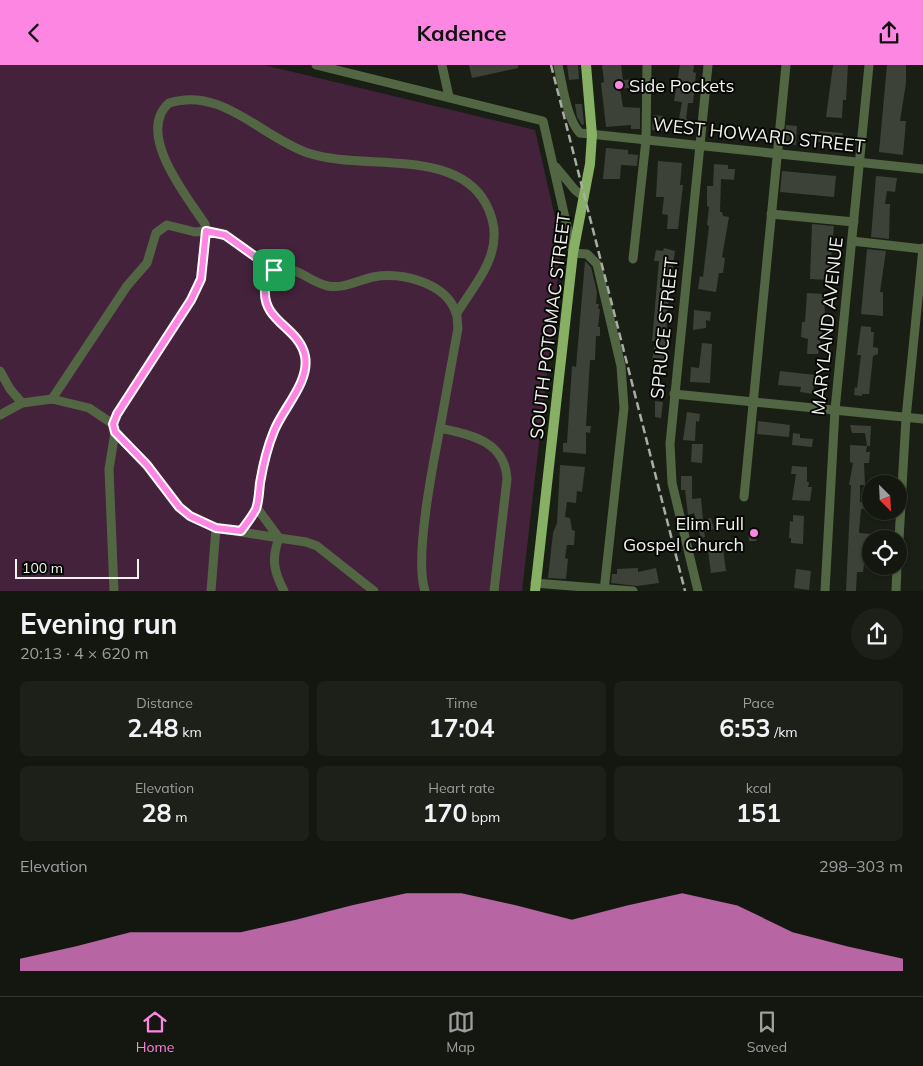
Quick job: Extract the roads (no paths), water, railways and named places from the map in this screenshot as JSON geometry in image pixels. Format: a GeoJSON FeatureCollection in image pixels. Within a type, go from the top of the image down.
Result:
{"type":"FeatureCollection","features":[{"type":"Feature","properties":{"kind":"main road","name":"SOUTH POTOMAC STREET"},"geometry":{"type":"LineString","coordinates":[[535,587],[573,253],[584,197],[592,135],[586,65]]}},
{"type":"Feature","properties":{"kind":"street"},"geometry":{"type":"LineString","coordinates":[[316,65],[543,121],[573,253],[587,254],[596,264],[624,386],[624,408],[604,590]]}},
{"type":"Feature","properties":{"kind":"street"},"geometry":{"type":"LineString","coordinates":[[442,65],[449,97]]}},
{"type":"Feature","properties":{"kind":"street"},"geometry":{"type":"LineString","coordinates":[[558,65],[574,127],[580,133],[592,135]]}},
{"type":"Feature","properties":{"kind":"street"},"geometry":{"type":"LineString","coordinates":[[633,259],[646,140],[647,65]]}},
{"type":"Feature","properties":{"kind":"street","name":"SPRUCE STREET"},"geometry":{"type":"LineString","coordinates":[[698,591],[677,505],[670,463],[674,393],[708,65]]}},
{"type":"Feature","properties":{"kind":"street"},"geometry":{"type":"LineString","coordinates":[[744,497],[786,65]]}},
{"type":"Feature","properties":{"kind":"street","name":"MARYLAND AVENUE"},"geometry":{"type":"LineString","coordinates":[[824,591],[834,410],[869,65]]}},
{"type":"Feature","properties":{"kind":"street"},"geometry":{"type":"LineString","coordinates":[[114,591],[109,469],[117,414],[191,300],[201,279],[205,225],[174,179],[159,138],[159,116],[170,103],[194,99],[225,107],[271,135],[307,153],[331,159],[435,168],[453,173],[475,187],[492,216],[496,236],[494,251],[457,313],[455,347],[433,463],[422,555],[425,591]]}},
{"type":"Feature","properties":{"kind":"street","name":"WEST HOWARD STREET"},"geometry":{"type":"LineString","coordinates":[[592,135],[923,169]]}},
{"type":"Feature","properties":{"kind":"street"},"geometry":{"type":"LineString","coordinates":[[554,165],[575,190],[584,197]]}},
{"type":"Feature","properties":{"kind":"street"},"geometry":{"type":"LineString","coordinates":[[772,214],[854,222]]}},
{"type":"Feature","properties":{"kind":"street"},"geometry":{"type":"LineString","coordinates":[[52,399],[127,286],[147,263],[156,233],[167,225],[195,232],[206,231],[225,235],[274,270],[295,269],[328,286],[339,286],[389,275],[403,277],[431,287],[442,295],[457,313]]}},
{"type":"Feature","properties":{"kind":"street"},"geometry":{"type":"LineString","coordinates":[[852,241],[923,248],[906,418],[900,530]]}},
{"type":"Feature","properties":{"kind":"street"},"geometry":{"type":"LineString","coordinates":[[241,531],[256,508],[267,452],[275,429],[303,377],[306,366],[305,354],[300,345],[270,314],[266,305],[266,285],[269,275],[274,270]]}},
{"type":"Feature","properties":{"kind":"street"},"geometry":{"type":"LineString","coordinates":[[0,371],[10,389],[22,403]]}},
{"type":"Feature","properties":{"kind":"street"},"geometry":{"type":"LineString","coordinates":[[674,393],[923,419]]}},
{"type":"Feature","properties":{"kind":"street"},"geometry":{"type":"LineString","coordinates":[[0,415],[22,403],[52,399],[89,408],[114,428],[147,465],[179,507],[190,516],[216,528],[306,542],[317,546],[374,591]]}},
{"type":"Feature","properties":{"kind":"street"},"geometry":{"type":"LineString","coordinates":[[440,428],[477,438],[500,455],[506,467],[507,479],[494,591]]}},
{"type":"Feature","properties":{"kind":"street"},"geometry":{"type":"LineString","coordinates":[[256,508],[279,538]]}},
{"type":"Feature","properties":{"kind":"street"},"geometry":{"type":"LineString","coordinates":[[211,591],[216,528]]}},
{"type":"Feature","properties":{"kind":"street"},"geometry":{"type":"LineString","coordinates":[[279,538],[273,557],[273,566],[284,591]]}},
{"type":"Feature","properties":{"kind":"street"},"geometry":{"type":"LineString","coordinates":[[896,591],[897,575]]}},
{"type":"Feature","properties":{"kind":"street"},"geometry":{"type":"LineString","coordinates":[[535,587],[633,591]]}},
{"type":"Feature","properties":{"kind":"railway"},"geometry":{"type":"LineString","coordinates":[[551,65],[685,591]]}},
{"type":"Feature","properties":{"kind":"place","name":"Side Pockets"},"geometry":{"type":"Point","coordinates":[619,85]}},
{"type":"Feature","properties":{"kind":"place","name":"Elim Full Gospel Church"},"geometry":{"type":"Point","coordinates":[754,533]}}]}
